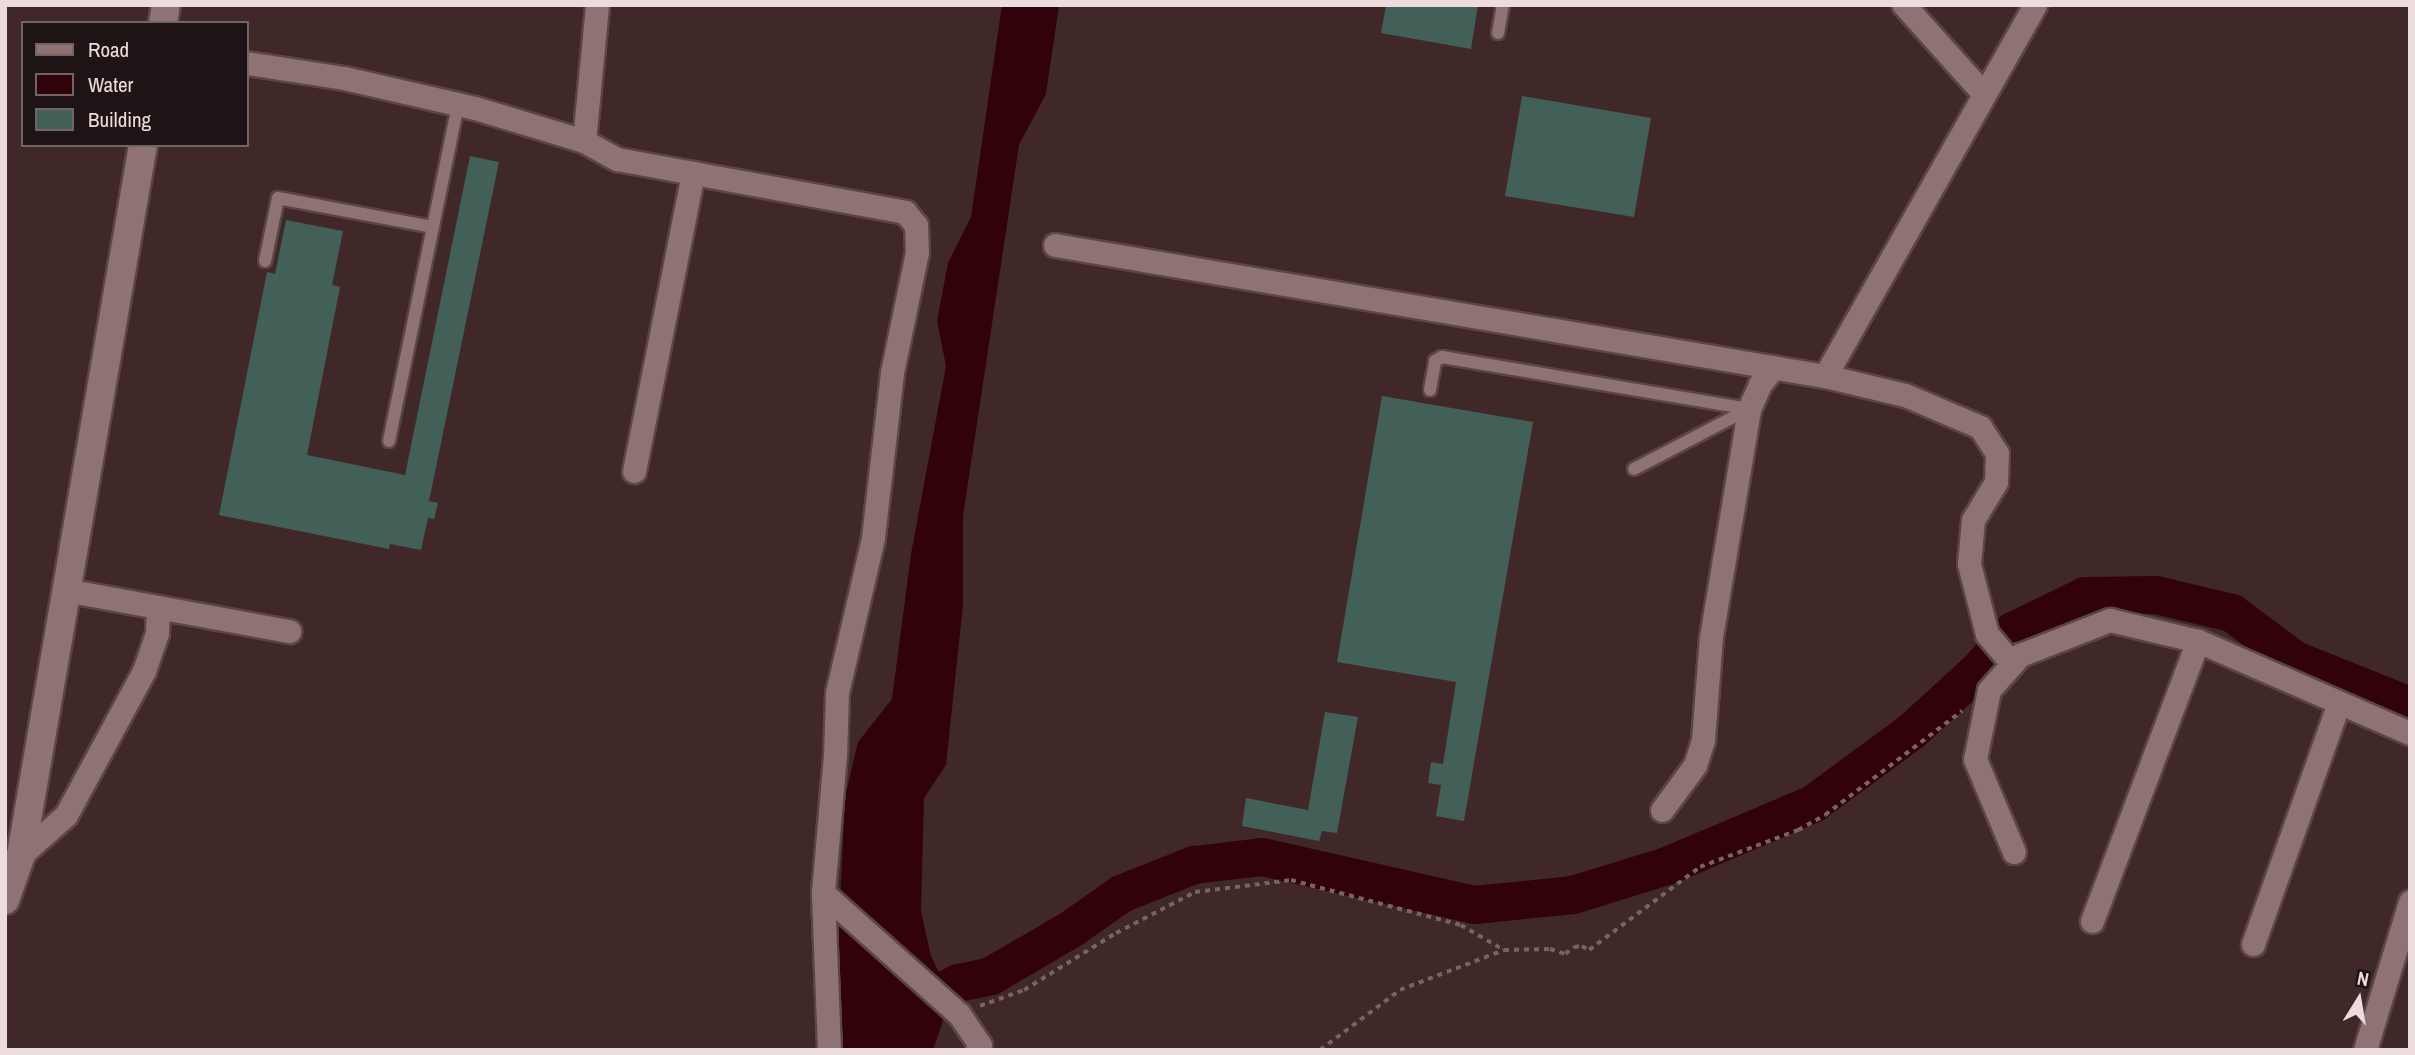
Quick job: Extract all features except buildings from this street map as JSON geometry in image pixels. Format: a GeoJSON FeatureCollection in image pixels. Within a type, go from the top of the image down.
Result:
{"type":"FeatureCollection","features":[{"type":"Feature","properties":{"kind":"street"},"geometry":{"type":"LineString","coordinates":[[584,142],[597,5]]}},
{"type":"Feature","properties":{"kind":"street"},"geometry":{"type":"LineString","coordinates":[[1904,5],[1983,93]]}},
{"type":"Feature","properties":{"kind":"street"},"geometry":{"type":"LineString","coordinates":[[1825,376],[2035,5]]}},
{"type":"Feature","properties":{"kind":"street"},"geometry":{"type":"LineString","coordinates":[[248,63],[344,78],[458,104],[584,142],[617,159],[905,212],[916,225],[917,252],[892,373],[873,538],[837,693],[829,899],[829,1050]]}},
{"type":"Feature","properties":{"kind":"street"},"geometry":{"type":"LineString","coordinates":[[5,900],[21,855],[143,147]]}},
{"type":"Feature","properties":{"kind":"street"},"geometry":{"type":"LineString","coordinates":[[634,471],[694,173]]}},
{"type":"Feature","properties":{"kind":"street"},"geometry":{"type":"LineString","coordinates":[[1055,245],[1825,376],[1905,395],[1979,427],[1997,453],[1996,482],[1973,520],[1969,564],[1987,634],[2009,661]]}},
{"type":"Feature","properties":{"kind":"street"},"geometry":{"type":"LineString","coordinates":[[1662,810],[1695,765],[1703,740],[1711,637],[1749,409],[1760,384],[1774,367]]}},
{"type":"Feature","properties":{"kind":"street"},"geometry":{"type":"LineString","coordinates":[[65,590],[289,631]]}},
{"type":"Feature","properties":{"kind":"street"},"geometry":{"type":"LineString","coordinates":[[21,855],[66,815],[144,671],[157,633],[158,607]]}},
{"type":"Feature","properties":{"kind":"street"},"geometry":{"type":"LineString","coordinates":[[2014,852],[1975,760],[1989,690],[2009,661],[2110,620],[2153,628],[2198,641],[2410,733]]}},
{"type":"Feature","properties":{"kind":"street"},"geometry":{"type":"LineString","coordinates":[[2092,921],[2198,641]]}},
{"type":"Feature","properties":{"kind":"street"},"geometry":{"type":"LineString","coordinates":[[2253,943],[2339,703]]}},
{"type":"Feature","properties":{"kind":"street"},"geometry":{"type":"LineString","coordinates":[[829,899],[958,1014],[980,1045],[977,1050]]}},
{"type":"Feature","properties":{"kind":"street"},"geometry":{"type":"LineString","coordinates":[[2365,1050],[2410,902]]}},
{"type":"Feature","properties":{"kind":"lane"},"geometry":{"type":"LineString","coordinates":[[1498,33],[1503,5]]}},
{"type":"Feature","properties":{"kind":"lane"},"geometry":{"type":"LineString","coordinates":[[389,442],[458,104]]}},
{"type":"Feature","properties":{"kind":"lane"},"geometry":{"type":"LineString","coordinates":[[265,261],[278,198],[433,227]]}},
{"type":"Feature","properties":{"kind":"lane"},"geometry":{"type":"LineString","coordinates":[[1430,390],[1434,361],[1442,357],[1749,409]]}},
{"type":"Feature","properties":{"kind":"lane"},"geometry":{"type":"LineString","coordinates":[[1633,469],[1749,409]]}},
{"type":"Feature","properties":{"kind":"path"},"geometry":{"type":"LineString","coordinates":[[1320,1050],[1400,990],[1504,950],[1550,948],[1565,954],[1574,947],[1582,946],[1589,950],[1700,867],[1798,830],[1825,815],[1908,755],[1989,690]]}},
{"type":"Feature","properties":{"kind":"path"},"geometry":{"type":"LineString","coordinates":[[958,1014],[1024,990],[1116,933],[1195,892],[1291,880],[1461,925],[1504,950]]}},
{"type":"Feature","properties":{"kind":"water"},"geometry":{"type":"Polygon","coordinates":[[[1002,5],[1059,5],[1046,94],[1019,145],[963,516],[963,605],[946,765],[924,798],[921,912],[931,956],[951,997],[933,1050],[840,1050],[836,986],[845,797],[858,742],[892,699],[911,554],[946,366],[937,321],[948,263],[971,217],[1002,5]]]}},
{"type":"Feature","properties":{"kind":"waterway"},"geometry":{"type":"LineString","coordinates":[[904,1050],[910,1026],[928,998],[959,983],[991,976],[1073,928],[1121,894],[1194,865],[1262,857],[1475,905],[1573,895],[1667,866],[1813,804],[1911,732],[1979,670],[2013,631],[2085,596],[2156,595],[2232,613],[2295,660],[2410,706]]}}]}
